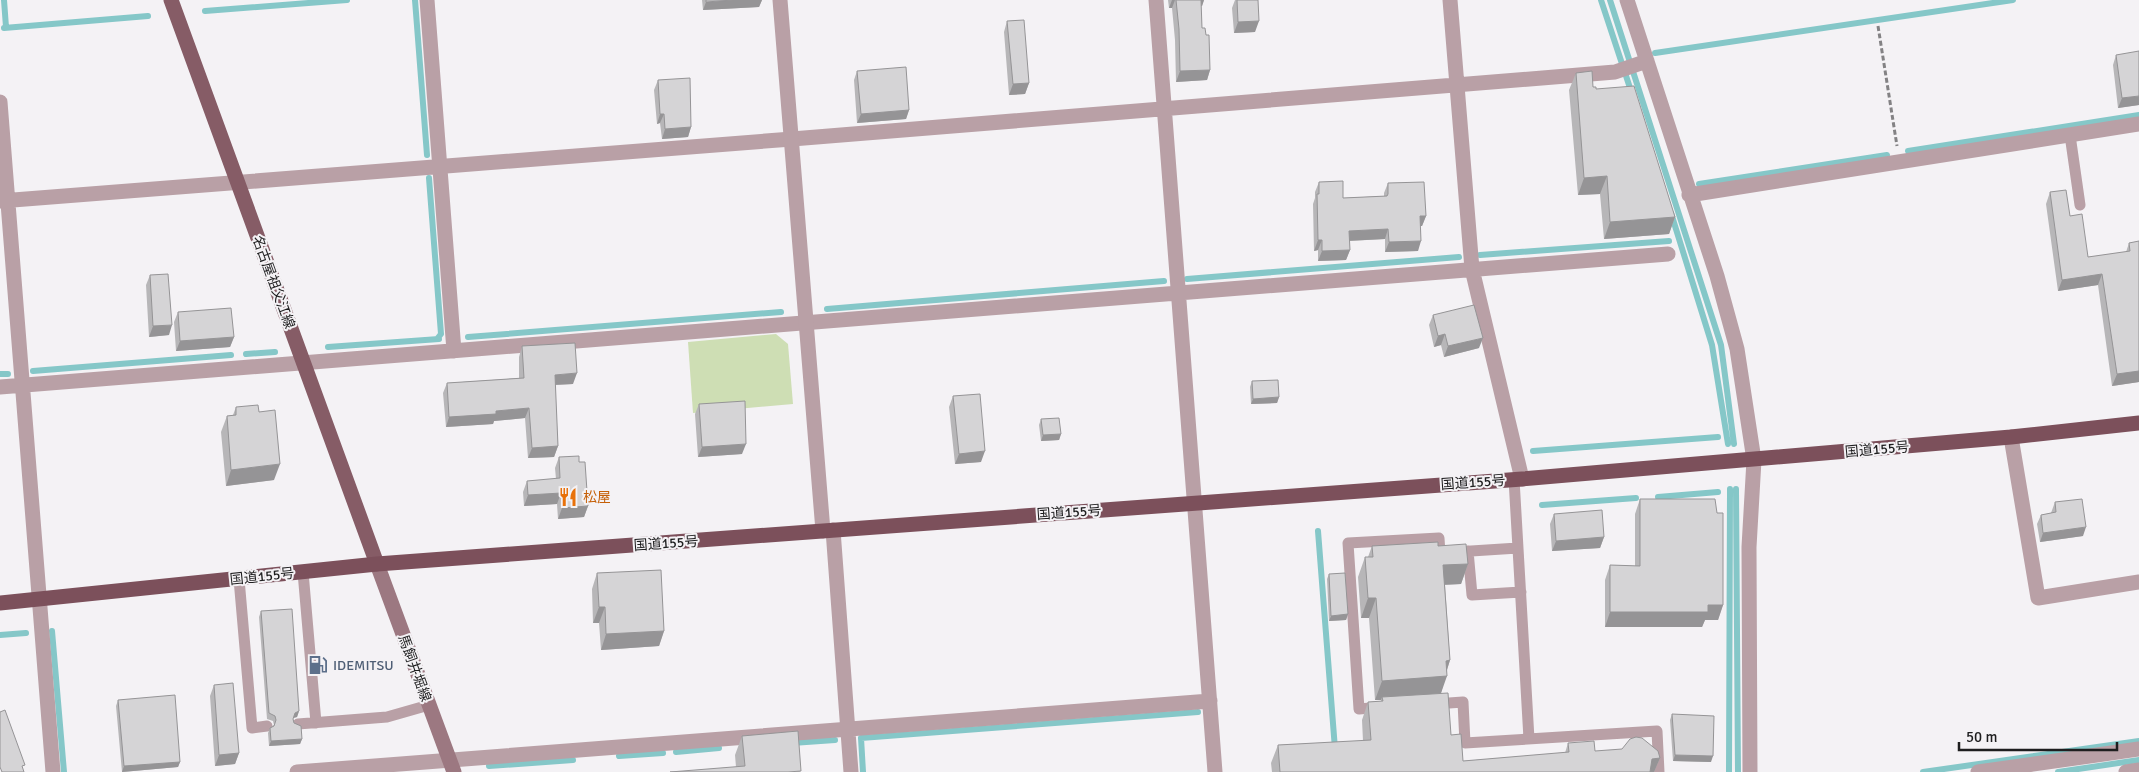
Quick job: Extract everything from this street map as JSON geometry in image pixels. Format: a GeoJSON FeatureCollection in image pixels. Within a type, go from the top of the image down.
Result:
{"type":"FeatureCollection","features":[{"type":"Feature","properties":{"kind":"highway","name":"国道155号"},"geometry":{"type":"LineString","coordinates":[[0,602],[38,600],[377,564],[1518,479],[2011,438],[2139,423]]}},
{"type":"Feature","properties":{"kind":"main road","name":"名古屋祖父江線"},"geometry":{"type":"LineString","coordinates":[[171,0],[377,564]]}},
{"type":"Feature","properties":{"kind":"main road","name":"馬飼井堀線"},"geometry":{"type":"LineString","coordinates":[[377,564],[452,766]]}},
{"type":"Feature","properties":{"kind":"street"},"geometry":{"type":"LineString","coordinates":[[427,0],[454,351]]}},
{"type":"Feature","properties":{"kind":"street"},"geometry":{"type":"LineString","coordinates":[[780,0],[806,323],[851,772]]}},
{"type":"Feature","properties":{"kind":"street"},"geometry":{"type":"LineString","coordinates":[[1156,0],[1216,772]]}},
{"type":"Feature","properties":{"kind":"street"},"geometry":{"type":"LineString","coordinates":[[1450,0],[1472,269],[1518,479]]}},
{"type":"Feature","properties":{"kind":"street"},"geometry":{"type":"LineString","coordinates":[[1627,0],[1642,62],[1689,195],[1738,349],[1754,460],[1749,548],[1750,772]]}},
{"type":"Feature","properties":{"kind":"street"},"geometry":{"type":"LineString","coordinates":[[4,201],[1457,85],[1620,70],[1642,62]]}},
{"type":"Feature","properties":{"kind":"street"},"geometry":{"type":"LineString","coordinates":[[0,102],[4,201],[22,385],[52,772]]}},
{"type":"Feature","properties":{"kind":"street"},"geometry":{"type":"LineString","coordinates":[[1689,195],[2139,124]]}},
{"type":"Feature","properties":{"kind":"street"},"geometry":{"type":"LineString","coordinates":[[0,387],[1668,254]]}},
{"type":"Feature","properties":{"kind":"street"},"geometry":{"type":"LineString","coordinates":[[2011,438],[2038,598],[2139,582]]}},
{"type":"Feature","properties":{"kind":"street"},"geometry":{"type":"LineString","coordinates":[[296,772],[452,766],[848,729],[1210,700]]}},
{"type":"Feature","properties":{"kind":"street"},"geometry":{"type":"LineString","coordinates":[[1978,772],[2139,748]]}},
{"type":"Feature","properties":{"kind":"street"},"geometry":{"type":"LineString","coordinates":[[2126,772],[2139,770]]}},
{"type":"Feature","properties":{"kind":"lane"},"geometry":{"type":"LineString","coordinates":[[2070,135],[2080,205]]}},
{"type":"Feature","properties":{"kind":"lane"},"geometry":{"type":"LineString","coordinates":[[1518,479],[1518,548],[1530,739]]}},
{"type":"Feature","properties":{"kind":"lane"},"geometry":{"type":"LineString","coordinates":[[1397,706],[1359,708],[1348,543],[1439,538],[1440,553],[1518,548]]}},
{"type":"Feature","properties":{"kind":"lane"},"geometry":{"type":"LineString","coordinates":[[1468,551],[1472,595],[1521,592]]}},
{"type":"Feature","properties":{"kind":"lane"},"geometry":{"type":"LineString","coordinates":[[303,572],[316,723]]}},
{"type":"Feature","properties":{"kind":"lane"},"geometry":{"type":"LineString","coordinates":[[240,579],[252,728],[267,726]]}},
{"type":"Feature","properties":{"kind":"lane"},"geometry":{"type":"LineString","coordinates":[[1425,705],[1463,702],[1466,743],[1656,731],[1659,772]]}},
{"type":"Feature","properties":{"kind":"lane"},"geometry":{"type":"LineString","coordinates":[[298,724],[387,717],[429,706]]}},
{"type":"Feature","properties":{"kind":"path"},"geometry":{"type":"LineString","coordinates":[[1878,26],[1900,161]]}},
{"type":"Feature","properties":{"kind":"green space"},"geometry":{"type":"Polygon","coordinates":[[[776,334],[788,344],[793,404],[693,413],[688,342],[776,334]]]}},
{"type":"Feature","properties":{"kind":"building"},"geometry":{"type":"Polygon","coordinates":[[[706,0],[733,0],[706,2],[706,0]]]}},
{"type":"Feature","properties":{"kind":"building"},"geometry":{"type":"Polygon","coordinates":[[[1176,0],[1201,0],[1202,28],[1205,28],[1206,35],[1209,35],[1210,70],[1180,71],[1176,0]]]}},
{"type":"Feature","properties":{"kind":"building"},"geometry":{"type":"Polygon","coordinates":[[[1237,0],[1258,0],[1259,21],[1238,22],[1237,0]]]}},
{"type":"Feature","properties":{"kind":"building"},"geometry":{"type":"Polygon","coordinates":[[[1024,20],[1029,83],[1013,84],[1007,21],[1024,20]]]}},
{"type":"Feature","properties":{"kind":"building"},"geometry":{"type":"Polygon","coordinates":[[[2139,51],[2139,96],[2122,98],[2116,55],[2139,51]]]}},
{"type":"Feature","properties":{"kind":"building"},"geometry":{"type":"Polygon","coordinates":[[[906,67],[909,110],[861,114],[857,71],[906,67]]]}},
{"type":"Feature","properties":{"kind":"building"},"geometry":{"type":"Polygon","coordinates":[[[1592,71],[1593,87],[1596,87],[1596,89],[1634,86],[1675,217],[1610,222],[1607,176],[1584,178],[1576,73],[1592,71]]]}},
{"type":"Feature","properties":{"kind":"building"},"geometry":{"type":"Polygon","coordinates":[[[690,78],[691,127],[665,129],[664,114],[660,114],[658,80],[690,78]]]}},
{"type":"Feature","properties":{"kind":"building"},"geometry":{"type":"Polygon","coordinates":[[[1343,181],[1343,198],[1387,196],[1388,183],[1424,182],[1426,216],[1420,216],[1421,241],[1389,242],[1388,229],[1349,231],[1350,250],[1322,251],[1322,240],[1318,240],[1317,194],[1319,194],[1319,182],[1343,181]]]}},
{"type":"Feature","properties":{"kind":"building"},"geometry":{"type":"Polygon","coordinates":[[[2066,190],[2070,216],[2082,214],[2088,257],[2130,251],[2129,243],[2139,241],[2139,371],[2117,374],[2102,274],[2062,280],[2050,192],[2066,190]]]}},
{"type":"Feature","properties":{"kind":"building"},"geometry":{"type":"Polygon","coordinates":[[[168,274],[172,325],[153,326],[150,275],[168,274]]]}},
{"type":"Feature","properties":{"kind":"building"},"geometry":{"type":"Polygon","coordinates":[[[1474,305],[1483,338],[1448,346],[1445,334],[1438,336],[1433,315],[1474,305]]]}},
{"type":"Feature","properties":{"kind":"building"},"geometry":{"type":"Polygon","coordinates":[[[231,308],[234,337],[180,341],[178,312],[231,308]]]}},
{"type":"Feature","properties":{"kind":"building"},"geometry":{"type":"Polygon","coordinates":[[[575,343],[577,373],[555,375],[558,446],[532,448],[529,408],[496,411],[496,414],[449,417],[447,383],[524,378],[522,346],[575,343]]]}},
{"type":"Feature","properties":{"kind":"building"},"geometry":{"type":"Polygon","coordinates":[[[1278,380],[1279,397],[1253,399],[1252,381],[1278,380]]]}},
{"type":"Feature","properties":{"kind":"building"},"geometry":{"type":"Polygon","coordinates":[[[980,394],[985,451],[959,454],[953,396],[980,394]]]}},
{"type":"Feature","properties":{"kind":"building"},"geometry":{"type":"Polygon","coordinates":[[[745,401],[746,444],[702,447],[699,404],[745,401]]]}},
{"type":"Feature","properties":{"kind":"building"},"geometry":{"type":"Polygon","coordinates":[[[258,405],[259,412],[275,410],[280,464],[231,470],[227,416],[236,415],[236,407],[258,405]]]}},
{"type":"Feature","properties":{"kind":"building"},"geometry":{"type":"Polygon","coordinates":[[[1059,418],[1061,434],[1043,435],[1041,419],[1059,418]]]}},
{"type":"Feature","properties":{"kind":"building"},"geometry":{"type":"Polygon","coordinates":[[[579,456],[579,462],[585,462],[588,506],[562,508],[561,493],[528,495],[527,481],[560,478],[559,457],[579,456]]]}},
{"type":"Feature","properties":{"kind":"building"},"geometry":{"type":"Polygon","coordinates":[[[1640,499],[1715,499],[1717,513],[1723,513],[1723,605],[1708,605],[1708,612],[1610,612],[1610,565],[1640,566],[1640,499]]]}},
{"type":"Feature","properties":{"kind":"building"},"geometry":{"type":"Polygon","coordinates":[[[2082,499],[2086,527],[2043,533],[2041,515],[2056,512],[2055,502],[2082,499]]]}},
{"type":"Feature","properties":{"kind":"building"},"geometry":{"type":"Polygon","coordinates":[[[1602,510],[1604,537],[1556,541],[1554,514],[1602,510]]]}},
{"type":"Feature","properties":{"kind":"building"},"geometry":{"type":"Polygon","coordinates":[[[1438,542],[1438,546],[1466,544],[1468,564],[1443,565],[1450,660],[1446,661],[1447,676],[1382,681],[1376,598],[1368,598],[1365,557],[1373,557],[1372,546],[1438,542]]]}},
{"type":"Feature","properties":{"kind":"building"},"geometry":{"type":"Polygon","coordinates":[[[661,570],[664,631],[606,634],[605,607],[599,607],[597,573],[661,570]]]}},
{"type":"Feature","properties":{"kind":"building"},"geometry":{"type":"Polygon","coordinates":[[[1345,573],[1348,614],[1331,616],[1329,574],[1345,573]]]}},
{"type":"Feature","properties":{"kind":"building"},"geometry":{"type":"Polygon","coordinates":[[[292,609],[299,711],[295,713],[293,719],[294,723],[301,726],[302,739],[271,741],[270,728],[274,726],[276,720],[275,716],[269,713],[261,611],[292,609]]]}},
{"type":"Feature","properties":{"kind":"building"},"geometry":{"type":"Polygon","coordinates":[[[233,683],[239,753],[219,755],[214,685],[233,683]]]}},
{"type":"Feature","properties":{"kind":"building"},"geometry":{"type":"Polygon","coordinates":[[[1448,693],[1451,735],[1461,734],[1463,761],[1569,752],[1568,743],[1594,741],[1595,751],[1622,749],[1630,739],[1636,737],[1642,738],[1658,751],[1660,758],[1652,759],[1650,772],[1280,772],[1278,745],[1371,740],[1368,702],[1383,701],[1382,697],[1448,693]]]}},
{"type":"Feature","properties":{"kind":"building"},"geometry":{"type":"Polygon","coordinates":[[[175,695],[180,762],[124,766],[118,700],[175,695]]]}},
{"type":"Feature","properties":{"kind":"building"},"geometry":{"type":"Polygon","coordinates":[[[5,710],[25,765],[22,766],[24,772],[2,772],[0,767],[0,712],[5,710]]]}},
{"type":"Feature","properties":{"kind":"building"},"geometry":{"type":"Polygon","coordinates":[[[1672,714],[1714,716],[1713,756],[1675,755],[1672,714]]]}},
{"type":"Feature","properties":{"kind":"building"},"geometry":{"type":"Polygon","coordinates":[[[798,731],[801,771],[670,772],[745,766],[742,736],[798,731]]]}},
{"type":"Feature","properties":{"kind":"waterway"},"geometry":{"type":"LineString","coordinates":[[4,0],[6,27]]}},
{"type":"Feature","properties":{"kind":"waterway"},"geometry":{"type":"LineString","coordinates":[[205,11],[347,0]]}},
{"type":"Feature","properties":{"kind":"waterway"},"geometry":{"type":"LineString","coordinates":[[415,0],[427,155]]}},
{"type":"Feature","properties":{"kind":"waterway"},"geometry":{"type":"LineString","coordinates":[[1601,0],[1632,94]]}},
{"type":"Feature","properties":{"kind":"waterway"},"geometry":{"type":"LineString","coordinates":[[1610,0],[1721,345],[1734,444]]}},
{"type":"Feature","properties":{"kind":"waterway"},"geometry":{"type":"LineString","coordinates":[[1655,53],[2013,0]]}},
{"type":"Feature","properties":{"kind":"waterway"},"geometry":{"type":"LineString","coordinates":[[4,28],[148,16]]}},
{"type":"Feature","properties":{"kind":"waterway"},"geometry":{"type":"LineString","coordinates":[[1908,151],[2139,115]]}},
{"type":"Feature","properties":{"kind":"waterway"},"geometry":{"type":"LineString","coordinates":[[1699,184],[1887,155]]}},
{"type":"Feature","properties":{"kind":"waterway"},"geometry":{"type":"LineString","coordinates":[[429,178],[441,334],[437,339]]}},
{"type":"Feature","properties":{"kind":"waterway"},"geometry":{"type":"LineString","coordinates":[[1671,213],[1712,345],[1728,444]]}},
{"type":"Feature","properties":{"kind":"waterway"},"geometry":{"type":"LineString","coordinates":[[1480,255],[1669,241]]}},
{"type":"Feature","properties":{"kind":"waterway"},"geometry":{"type":"LineString","coordinates":[[1187,279],[1459,257]]}},
{"type":"Feature","properties":{"kind":"waterway"},"geometry":{"type":"LineString","coordinates":[[827,309],[1164,281]]}},
{"type":"Feature","properties":{"kind":"waterway"},"geometry":{"type":"LineString","coordinates":[[468,337],[781,312]]}},
{"type":"Feature","properties":{"kind":"waterway"},"geometry":{"type":"LineString","coordinates":[[328,347],[439,339]]}},
{"type":"Feature","properties":{"kind":"waterway"},"geometry":{"type":"LineString","coordinates":[[246,354],[275,352]]}},
{"type":"Feature","properties":{"kind":"waterway"},"geometry":{"type":"LineString","coordinates":[[33,371],[231,355]]}},
{"type":"Feature","properties":{"kind":"waterway"},"geometry":{"type":"LineString","coordinates":[[0,374],[8,374]]}},
{"type":"Feature","properties":{"kind":"waterway"},"geometry":{"type":"LineString","coordinates":[[1533,451],[1718,437]]}},
{"type":"Feature","properties":{"kind":"waterway"},"geometry":{"type":"LineString","coordinates":[[1729,772],[1730,489]]}},
{"type":"Feature","properties":{"kind":"waterway"},"geometry":{"type":"LineString","coordinates":[[1736,489],[1738,772]]}},
{"type":"Feature","properties":{"kind":"waterway"},"geometry":{"type":"LineString","coordinates":[[1658,497],[1718,492]]}},
{"type":"Feature","properties":{"kind":"waterway"},"geometry":{"type":"LineString","coordinates":[[1542,505],[1636,498]]}},
{"type":"Feature","properties":{"kind":"waterway"},"geometry":{"type":"LineString","coordinates":[[1318,531],[1335,749]]}},
{"type":"Feature","properties":{"kind":"waterway"},"geometry":{"type":"LineString","coordinates":[[52,631],[64,772]]}},
{"type":"Feature","properties":{"kind":"waterway"},"geometry":{"type":"LineString","coordinates":[[0,635],[26,633]]}},
{"type":"Feature","properties":{"kind":"waterway"},"geometry":{"type":"LineString","coordinates":[[863,772],[861,738],[1198,712]]}},
{"type":"Feature","properties":{"kind":"waterway"},"geometry":{"type":"LineString","coordinates":[[792,743],[835,740]]}},
{"type":"Feature","properties":{"kind":"waterway"},"geometry":{"type":"LineString","coordinates":[[1923,772],[2139,741]]}},
{"type":"Feature","properties":{"kind":"waterway"},"geometry":{"type":"LineString","coordinates":[[676,752],[719,748]]}},
{"type":"Feature","properties":{"kind":"waterway"},"geometry":{"type":"LineString","coordinates":[[619,756],[663,753]]}},
{"type":"Feature","properties":{"kind":"waterway"},"geometry":{"type":"LineString","coordinates":[[489,766],[573,760]]}},
{"type":"Feature","properties":{"kind":"waterway"},"geometry":{"type":"LineString","coordinates":[[2058,772],[2139,760]]}},
{"type":"Feature","properties":{"kind":"place","name":"松屋"},"geometry":{"type":"Point","coordinates":[568,497]}},
{"type":"Feature","properties":{"kind":"place","name":"IDEMITSU"},"geometry":{"type":"Point","coordinates":[318,665]}}]}
